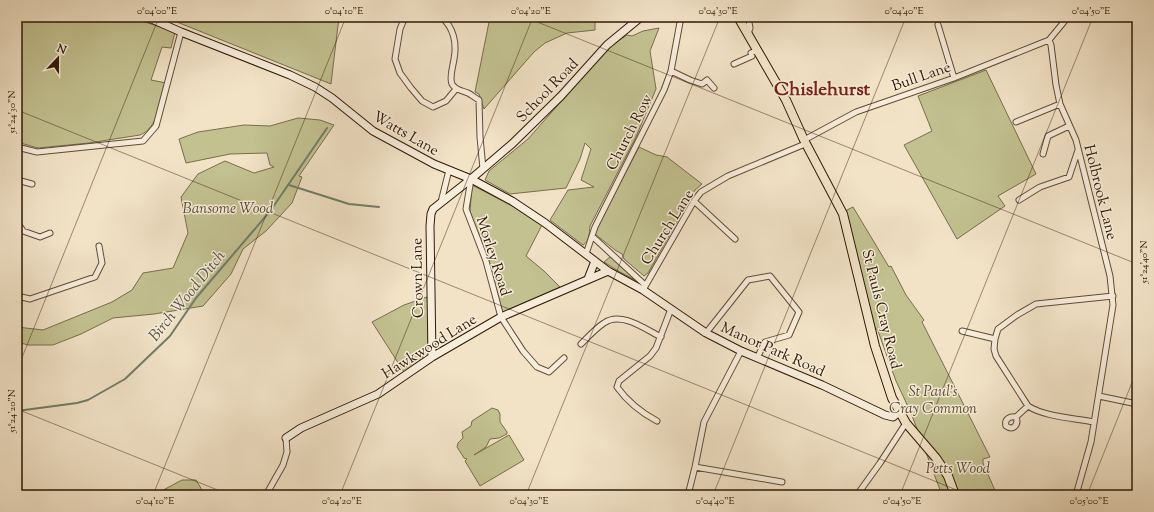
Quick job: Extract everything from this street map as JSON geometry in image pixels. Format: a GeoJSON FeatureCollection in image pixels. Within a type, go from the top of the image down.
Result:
{"type":"FeatureCollection","features":[{"type":"Feature","properties":{"kind":"main road","name":"Watts Lane"},"geometry":{"type":"LineString","coordinates":[[147,17],[290,75],[315,87],[332,98],[373,131],[434,164],[471,179],[512,201],[608,271],[644,288]]}},
{"type":"Feature","properties":{"kind":"main road","name":"School Road"},"geometry":{"type":"LineString","coordinates":[[471,179],[513,143],[561,96],[607,45],[641,17]]}},
{"type":"Feature","properties":{"kind":"main road","name":"St Pauls Cray Road"},"geometry":{"type":"LineString","coordinates":[[738,17],[786,100],[804,142],[844,214],[875,346],[892,398],[906,423],[936,458],[948,476],[956,495]]}},
{"type":"Feature","properties":{"kind":"main road","name":"Crown Lane"},"geometry":{"type":"LineString","coordinates":[[432,357],[431,214],[433,209],[441,202],[471,179]]}},
{"type":"Feature","properties":{"kind":"main road"},"geometry":{"type":"LineString","coordinates":[[588,280],[595,261]]}},
{"type":"Feature","properties":{"kind":"main road","name":"Hawkwood Lane"},"geometry":{"type":"LineString","coordinates":[[286,438],[302,428],[378,394],[432,357],[501,317],[608,271]]}},
{"type":"Feature","properties":{"kind":"main road","name":"Manor Park Road"},"geometry":{"type":"LineString","coordinates":[[644,288],[706,333],[741,352],[822,385],[885,415],[893,417],[899,412]]}},
{"type":"Feature","properties":{"kind":"street"},"geometry":{"type":"LineString","coordinates":[[405,17],[400,29],[395,59],[400,73],[422,101],[434,107],[446,101],[456,88]]}},
{"type":"Feature","properties":{"kind":"street"},"geometry":{"type":"LineString","coordinates":[[440,17],[446,22],[453,35],[454,58],[451,75],[452,84],[456,88],[479,100],[483,169]]}},
{"type":"Feature","properties":{"kind":"street","name":"Church Row"},"geometry":{"type":"LineString","coordinates":[[586,254],[594,227],[664,90],[671,70],[681,17]]}},
{"type":"Feature","properties":{"kind":"street"},"geometry":{"type":"LineString","coordinates":[[748,17],[750,28],[748,34]]}},
{"type":"Feature","properties":{"kind":"street"},"geometry":{"type":"LineString","coordinates":[[1049,40],[1068,17]]}},
{"type":"Feature","properties":{"kind":"street"},"geometry":{"type":"LineString","coordinates":[[938,25],[954,78]]}},
{"type":"Feature","properties":{"kind":"street"},"geometry":{"type":"LineString","coordinates":[[17,147],[37,152],[143,142],[156,126],[181,32]]}},
{"type":"Feature","properties":{"kind":"street","name":"Bull Lane"},"geometry":{"type":"LineString","coordinates":[[804,142],[856,112],[954,78],[1049,40]]}},
{"type":"Feature","properties":{"kind":"street","name":"Holbrook Lane"},"geometry":{"type":"LineString","coordinates":[[1049,40],[1052,45],[1056,85],[1060,104],[1076,140],[1110,276],[1113,296],[1113,305],[1091,442],[1076,495]]}},
{"type":"Feature","properties":{"kind":"street"},"geometry":{"type":"LineString","coordinates":[[734,64],[752,56],[751,53],[758,50]]}},
{"type":"Feature","properties":{"kind":"street"},"geometry":{"type":"LineString","coordinates":[[671,70],[690,80],[702,84],[707,80],[714,88]]}},
{"type":"Feature","properties":{"kind":"street"},"geometry":{"type":"LineString","coordinates":[[1016,122],[1060,104]]}},
{"type":"Feature","properties":{"kind":"street"},"geometry":{"type":"LineString","coordinates":[[1043,154],[1048,136],[1069,126]]}},
{"type":"Feature","properties":{"kind":"street","name":"Church Lane"},"geometry":{"type":"LineString","coordinates":[[644,288],[694,201],[701,192],[728,176],[804,142]]}},
{"type":"Feature","properties":{"kind":"street"},"geometry":{"type":"LineString","coordinates":[[1019,200],[1040,187],[1069,177],[1078,150]]}},
{"type":"Feature","properties":{"kind":"street","name":"Crown Lane"},"geometry":{"type":"LineString","coordinates":[[441,202],[449,170]]}},
{"type":"Feature","properties":{"kind":"street","name":"Morley Road"},"geometry":{"type":"LineString","coordinates":[[471,179],[466,209],[486,261],[501,317],[523,351],[537,367],[549,372],[564,358]]}},
{"type":"Feature","properties":{"kind":"street"},"geometry":{"type":"LineString","coordinates":[[17,180],[32,184]]}},
{"type":"Feature","properties":{"kind":"street"},"geometry":{"type":"LineString","coordinates":[[694,201],[735,239]]}},
{"type":"Feature","properties":{"kind":"street"},"geometry":{"type":"LineString","coordinates":[[17,222],[23,231],[28,233],[40,237],[50,233]]}},
{"type":"Feature","properties":{"kind":"street","name":"Manor Park Road"},"geometry":{"type":"LineString","coordinates":[[592,236],[644,288]]}},
{"type":"Feature","properties":{"kind":"street"},"geometry":{"type":"LineString","coordinates":[[17,296],[30,299],[95,277],[102,263],[99,246]]}},
{"type":"Feature","properties":{"kind":"street"},"geometry":{"type":"LineString","coordinates":[[706,333],[748,280],[770,276],[799,312],[789,335],[765,342],[757,358]]}},
{"type":"Feature","properties":{"kind":"street"},"geometry":{"type":"LineString","coordinates":[[1094,422],[1035,411],[1028,406],[996,356],[994,349],[995,339],[998,328],[1036,304],[1113,296]]}},
{"type":"Feature","properties":{"kind":"street"},"geometry":{"type":"LineString","coordinates":[[657,421],[635,406],[621,394],[617,387],[619,381],[650,356],[656,348],[671,309]]}},
{"type":"Feature","properties":{"kind":"street"},"geometry":{"type":"LineString","coordinates":[[581,344],[604,322],[613,319],[624,319],[661,337]]}},
{"type":"Feature","properties":{"kind":"street"},"geometry":{"type":"LineString","coordinates":[[962,331],[995,339]]}},
{"type":"Feature","properties":{"kind":"street"},"geometry":{"type":"LineString","coordinates":[[688,495],[696,467],[704,422],[741,352]]}},
{"type":"Feature","properties":{"kind":"street"},"geometry":{"type":"LineString","coordinates":[[1099,396],[1137,404]]}},
{"type":"Feature","properties":{"kind":"street"},"geometry":{"type":"LineString","coordinates":[[1016,417],[1028,406]]}},
{"type":"Feature","properties":{"kind":"street"},"geometry":{"type":"LineString","coordinates":[[857,495],[906,423]]}},
{"type":"Feature","properties":{"kind":"street"},"geometry":{"type":"LineString","coordinates":[[266,495],[283,465],[287,452],[286,438]]}},
{"type":"Feature","properties":{"kind":"street"},"geometry":{"type":"LineString","coordinates":[[696,467],[782,482]]}},
{"type":"Feature","properties":{"kind":"green space"},"geometry":{"type":"Polygon","coordinates":[[[30,17],[130,17],[175,32],[171,48],[162,47],[151,80],[166,83],[158,113],[151,126],[140,135],[89,143],[38,148],[17,142],[17,23],[30,17]]]}},
{"type":"Feature","properties":{"kind":"green space"},"geometry":{"type":"Polygon","coordinates":[[[162,17],[339,17],[331,84],[172,20],[162,17]]]}},
{"type":"Feature","properties":{"kind":"green space"},"geometry":{"type":"Polygon","coordinates":[[[490,17],[595,17],[595,30],[567,33],[545,43],[534,52],[484,109],[479,94],[475,92],[490,17]]]}},
{"type":"Feature","properties":{"kind":"green space"},"geometry":{"type":"Polygon","coordinates":[[[659,28],[650,51],[656,89],[636,137],[590,226],[589,237],[583,245],[550,220],[568,190],[594,187],[581,180],[591,149],[585,143],[580,159],[566,188],[510,194],[485,180],[489,171],[528,139],[571,89],[611,46],[627,35],[632,36],[643,31],[659,28]]]}},
{"type":"Feature","properties":{"kind":"green space"},"geometry":{"type":"Polygon","coordinates":[[[986,70],[1036,174],[998,196],[1005,206],[957,239],[904,145],[932,131],[918,96],[986,70]]]}},
{"type":"Feature","properties":{"kind":"green space","name":"Bansome Wood"},"geometry":{"type":"Polygon","coordinates":[[[298,118],[320,120],[334,125],[299,176],[302,177],[292,203],[266,231],[243,249],[231,274],[203,306],[154,314],[113,318],[81,334],[53,345],[28,345],[17,342],[17,327],[43,330],[112,302],[132,290],[143,273],[173,268],[188,233],[181,197],[198,174],[225,161],[254,173],[274,167],[270,165],[267,153],[230,154],[186,163],[179,139],[198,132],[244,125],[270,126],[298,118]]]}},
{"type":"Feature","properties":{"kind":"green space"},"geometry":{"type":"Polygon","coordinates":[[[639,147],[656,155],[667,157],[702,184],[695,190],[648,273],[644,276],[624,259],[622,254],[595,234],[597,227],[639,147]]]}},
{"type":"Feature","properties":{"kind":"green space"},"geometry":{"type":"Polygon","coordinates":[[[472,185],[514,207],[542,225],[526,256],[560,287],[502,313],[488,259],[470,212],[472,185]]]}},
{"type":"Feature","properties":{"kind":"green space","name":"St Paul's Cray Common"},"geometry":{"type":"Polygon","coordinates":[[[853,207],[889,267],[891,266],[906,295],[924,320],[922,322],[990,457],[983,459],[983,463],[997,495],[942,495],[911,413],[896,381],[878,331],[874,326],[845,211],[853,207]]]}},
{"type":"Feature","properties":{"kind":"green space"},"geometry":{"type":"Polygon","coordinates":[[[611,256],[637,280],[637,281],[604,262],[611,256]]]}},
{"type":"Feature","properties":{"kind":"green space"},"geometry":{"type":"Polygon","coordinates":[[[427,297],[429,341],[419,362],[404,372],[372,322],[404,305],[427,297]]]}},
{"type":"Feature","properties":{"kind":"green space"},"geometry":{"type":"Polygon","coordinates":[[[492,408],[498,410],[500,414],[500,422],[507,434],[499,438],[490,439],[486,447],[474,455],[509,435],[524,460],[480,486],[465,461],[467,459],[464,458],[457,447],[458,443],[463,438],[462,432],[471,426],[472,421],[492,408]]]}},
{"type":"Feature","properties":{"kind":"green space"},"geometry":{"type":"Polygon","coordinates":[[[182,480],[196,480],[205,495],[154,495],[182,480]]]}},
{"type":"Feature","properties":{"kind":"waterway","name":"Birch Wood Ditch"},"geometry":{"type":"LineString","coordinates":[[17,411],[77,403],[88,400],[125,379],[170,336],[196,298],[271,210],[327,128]]}},
{"type":"Feature","properties":{"kind":"waterway"},"geometry":{"type":"LineString","coordinates":[[289,185],[349,204],[379,207]]}},
{"type":"Feature","properties":{"kind":"district","name":"Chislehurst"},"geometry":{"type":"Point","coordinates":[822,88]}},
{"type":"Feature","properties":{"kind":"park label","name":"Petts Wood"},"geometry":{"type":"Point","coordinates":[958,468]}}]}
